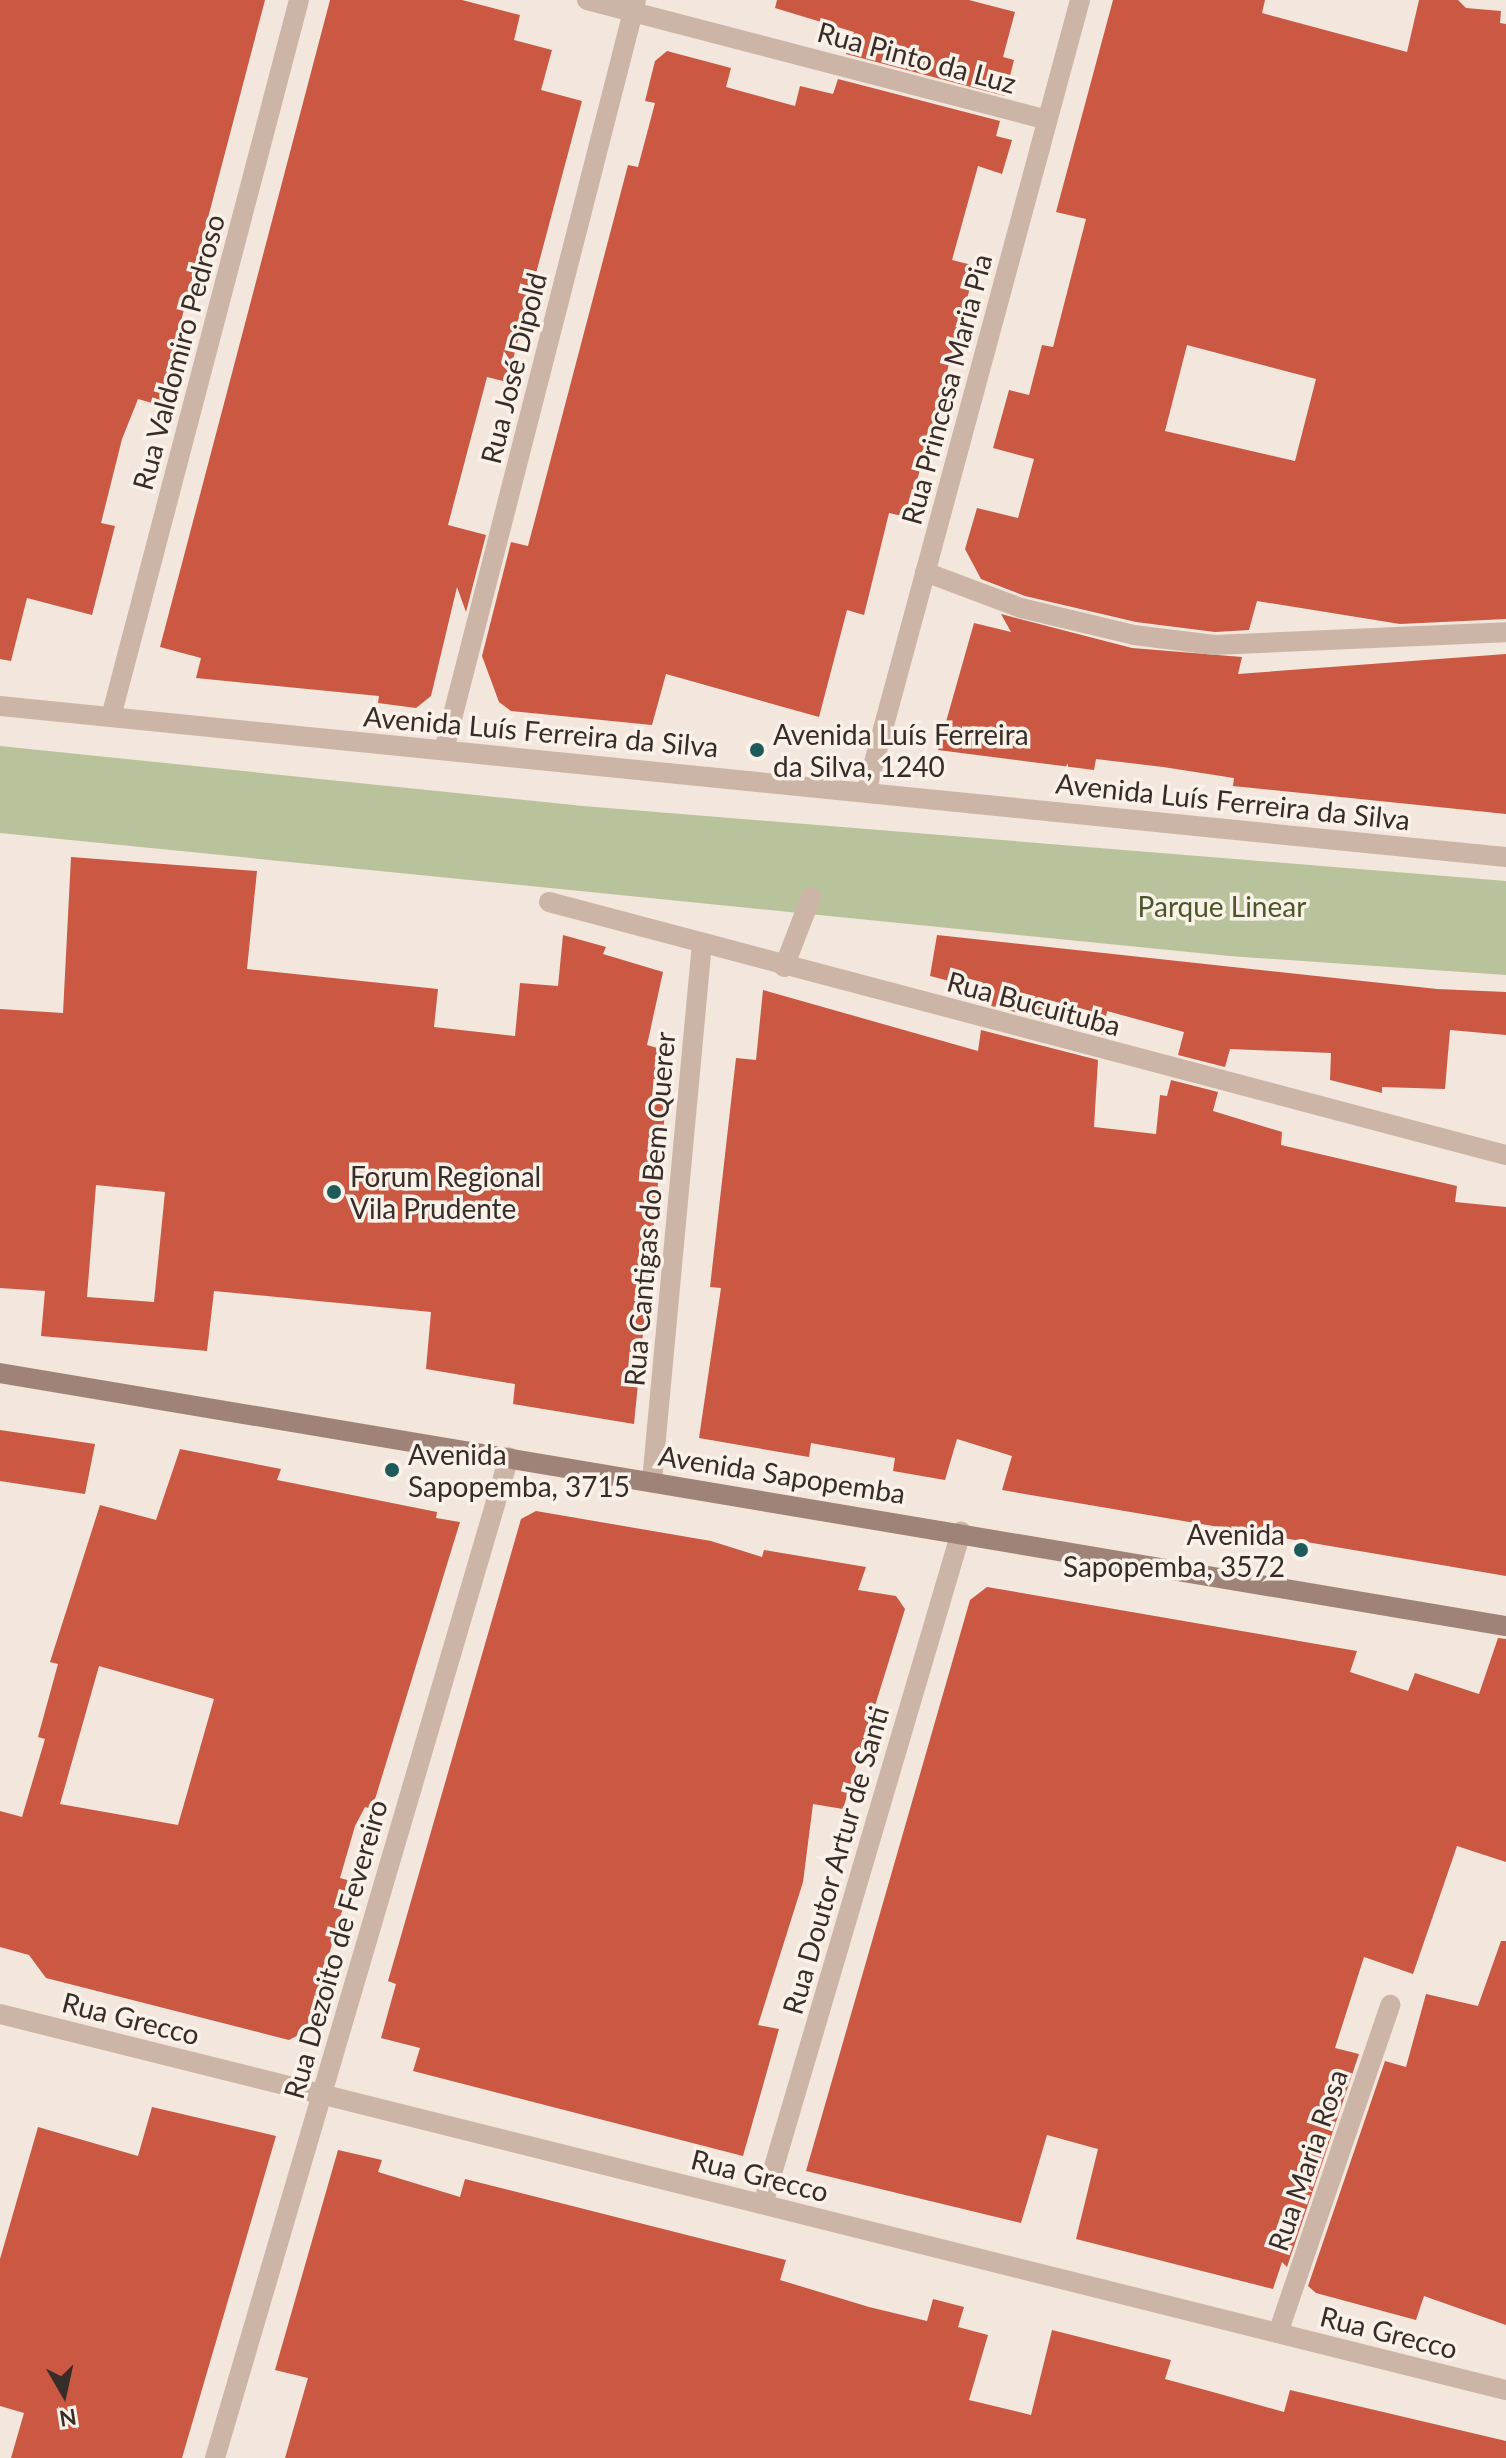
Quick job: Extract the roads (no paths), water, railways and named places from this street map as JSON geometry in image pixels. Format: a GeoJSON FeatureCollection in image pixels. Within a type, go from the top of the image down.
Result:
{"type":"FeatureCollection","features":[{"type":"Feature","properties":{"kind":"main road","name":"Avenida Sapopemba"},"geometry":{"type":"LineString","coordinates":[[0,1373],[961,1532],[1506,1626]]}},
{"type":"Feature","properties":{"kind":"street","name":"Rua Valdomiro Pedroso"},"geometry":{"type":"LineString","coordinates":[[111,717],[299,0]]}},
{"type":"Feature","properties":{"kind":"street","name":"Rua Pinto da Luz"},"geometry":{"type":"LineString","coordinates":[[587,0],[635,6],[1047,120]]}},
{"type":"Feature","properties":{"kind":"street","name":"Rua Princesa Maria Pia"},"geometry":{"type":"LineString","coordinates":[[866,792],[1080,0]]}},
{"type":"Feature","properties":{"kind":"street","name":"Rua José Dipold"},"geometry":{"type":"LineString","coordinates":[[444,750],[635,6]]}},
{"type":"Feature","properties":{"kind":"street"},"geometry":{"type":"LineString","coordinates":[[925,572],[1021,608],[1134,635],[1214,645],[1506,632]]}},
{"type":"Feature","properties":{"kind":"street","name":"Avenida Luís Ferreira da Silva"},"geometry":{"type":"LineString","coordinates":[[0,706],[1506,857]]}},
{"type":"Feature","properties":{"kind":"street"},"geometry":{"type":"LineString","coordinates":[[784,967],[811,897]]}},
{"type":"Feature","properties":{"kind":"street","name":"Rua Bucuituba"},"geometry":{"type":"LineString","coordinates":[[549,902],[784,967],[1506,1155]]}},
{"type":"Feature","properties":{"kind":"street","name":"Rua Cantigas do Bem Querer"},"geometry":{"type":"LineString","coordinates":[[652,1481],[702,943]]}},
{"type":"Feature","properties":{"kind":"street","name":"Rua Dezoito de Fevereiro"},"geometry":{"type":"LineString","coordinates":[[215,2458],[509,1457]]}},
{"type":"Feature","properties":{"kind":"street","name":"Rua Doutor Artur de Santi"},"geometry":{"type":"LineString","coordinates":[[763,2204],[961,1532]]}},
{"type":"Feature","properties":{"kind":"street","name":"Rua Maria Rosa"},"geometry":{"type":"LineString","coordinates":[[1278,2333],[1390,2005]]}},
{"type":"Feature","properties":{"kind":"street","name":"Rua Grecco"},"geometry":{"type":"LineString","coordinates":[[0,2014],[1506,2390]]}},
{"type":"Feature","properties":{"kind":"place","name":"Avenida Luís Ferreira da Silva, 1240"},"geometry":{"type":"Point","coordinates":[757,750]}},
{"type":"Feature","properties":{"kind":"place","name":"Forum Regional Vila Prudente"},"geometry":{"type":"Point","coordinates":[334,1192]}},
{"type":"Feature","properties":{"kind":"place","name":"Avenida Sapopemba, 3715"},"geometry":{"type":"Point","coordinates":[392,1470]}},
{"type":"Feature","properties":{"kind":"place","name":"Avenida Sapopemba, 3572"},"geometry":{"type":"Point","coordinates":[1301,1550]}},
{"type":"Feature","properties":{"kind":"park label","name":"Parque Linear"},"geometry":{"type":"Point","coordinates":[1222,906]}}]}
